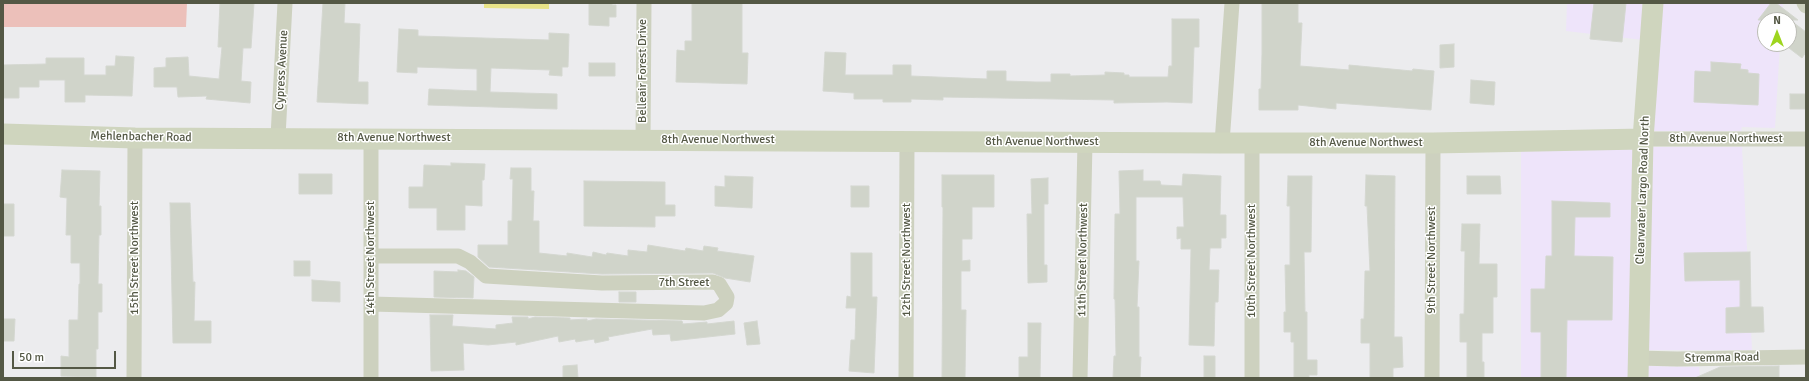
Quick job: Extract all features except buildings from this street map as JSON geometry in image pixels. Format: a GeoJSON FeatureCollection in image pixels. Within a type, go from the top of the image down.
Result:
{"type":"FeatureCollection","features":[{"type":"Feature","properties":{"kind":"street","name":"Cypress Avenue"},"geometry":{"type":"LineString","coordinates":[[278,137],[285,3]]}},
{"type":"Feature","properties":{"kind":"street","name":"Belleair Forest Drive"},"geometry":{"type":"LineString","coordinates":[[643,140],[644,3]]}},
{"type":"Feature","properties":{"kind":"street"},"geometry":{"type":"LineString","coordinates":[[1222,143],[1232,3]]}},
{"type":"Feature","properties":{"kind":"street","name":"Clearwater Largo Road North"},"geometry":{"type":"LineString","coordinates":[[1638,368],[1643,139],[1653,3]]}},
{"type":"Feature","properties":{"kind":"street","name":"Mehlenbacher Road"},"geometry":{"type":"LineString","coordinates":[[3,134],[135,138],[278,137]]}},
{"type":"Feature","properties":{"kind":"street","name":"8th Avenue Northwest"},"geometry":{"type":"LineString","coordinates":[[278,137],[1222,143],[1433,143],[1643,139],[1806,139]]}},
{"type":"Feature","properties":{"kind":"street","name":"15th Street Northwest"},"geometry":{"type":"LineString","coordinates":[[134,378],[135,138]]}},
{"type":"Feature","properties":{"kind":"street","name":"14th Street Northwest"},"geometry":{"type":"LineString","coordinates":[[371,138],[371,378]]}},
{"type":"Feature","properties":{"kind":"street","name":"12th Street Northwest"},"geometry":{"type":"LineString","coordinates":[[906,378],[907,142]]}},
{"type":"Feature","properties":{"kind":"street","name":"11th Street Northwest"},"geometry":{"type":"LineString","coordinates":[[1080,378],[1086,142]]}},
{"type":"Feature","properties":{"kind":"street","name":"10th Street Northwest"},"geometry":{"type":"LineString","coordinates":[[1252,143],[1252,378]]}},
{"type":"Feature","properties":{"kind":"street","name":"9th Street Northwest"},"geometry":{"type":"LineString","coordinates":[[1432,378],[1433,143]]}},
{"type":"Feature","properties":{"kind":"street","name":"7th Street"},"geometry":{"type":"LineString","coordinates":[[371,304],[704,313],[718,310],[726,303],[727,297],[720,284],[713,282],[602,283],[486,276],[470,262],[458,256],[372,256]]}},
{"type":"Feature","properties":{"kind":"street","name":"Stremma Road"},"geometry":{"type":"LineString","coordinates":[[1638,368],[1677,359],[1806,357]]}},
{"type":"Feature","properties":{"kind":"shaded area"},"geometry":{"type":"Polygon","coordinates":[[[3,3],[187,3],[186,27],[3,27],[3,3]]]}},
{"type":"Feature","properties":{"kind":"shaded area"},"geometry":{"type":"Polygon","coordinates":[[[484,3],[549,3],[549,9],[484,8],[484,3]]]}},
{"type":"Feature","properties":{"kind":"shaded area"},"geometry":{"type":"Polygon","coordinates":[[[1567,3],[1646,3],[1643,40],[1566,31],[1567,3]]]}},
{"type":"Feature","properties":{"kind":"shaded area"},"geometry":{"type":"Polygon","coordinates":[[[1660,3],[1783,3],[1782,12],[1757,12],[1757,52],[1780,52],[1775,128],[1742,127],[1741,131],[1651,131],[1660,3]]]}},
{"type":"Feature","properties":{"kind":"shaded area"},"geometry":{"type":"Polygon","coordinates":[[[1636,147],[1631,378],[1521,378],[1521,149],[1636,147]]]}},
{"type":"Feature","properties":{"kind":"shaded area"},"geometry":{"type":"Polygon","coordinates":[[[1650,147],[1742,147],[1752,350],[1646,350],[1650,147]]]}},
{"type":"Feature","properties":{"kind":"shaded area"},"geometry":{"type":"Polygon","coordinates":[[[1645,366],[1699,367],[1700,378],[1645,378],[1645,366]]]}}]}
